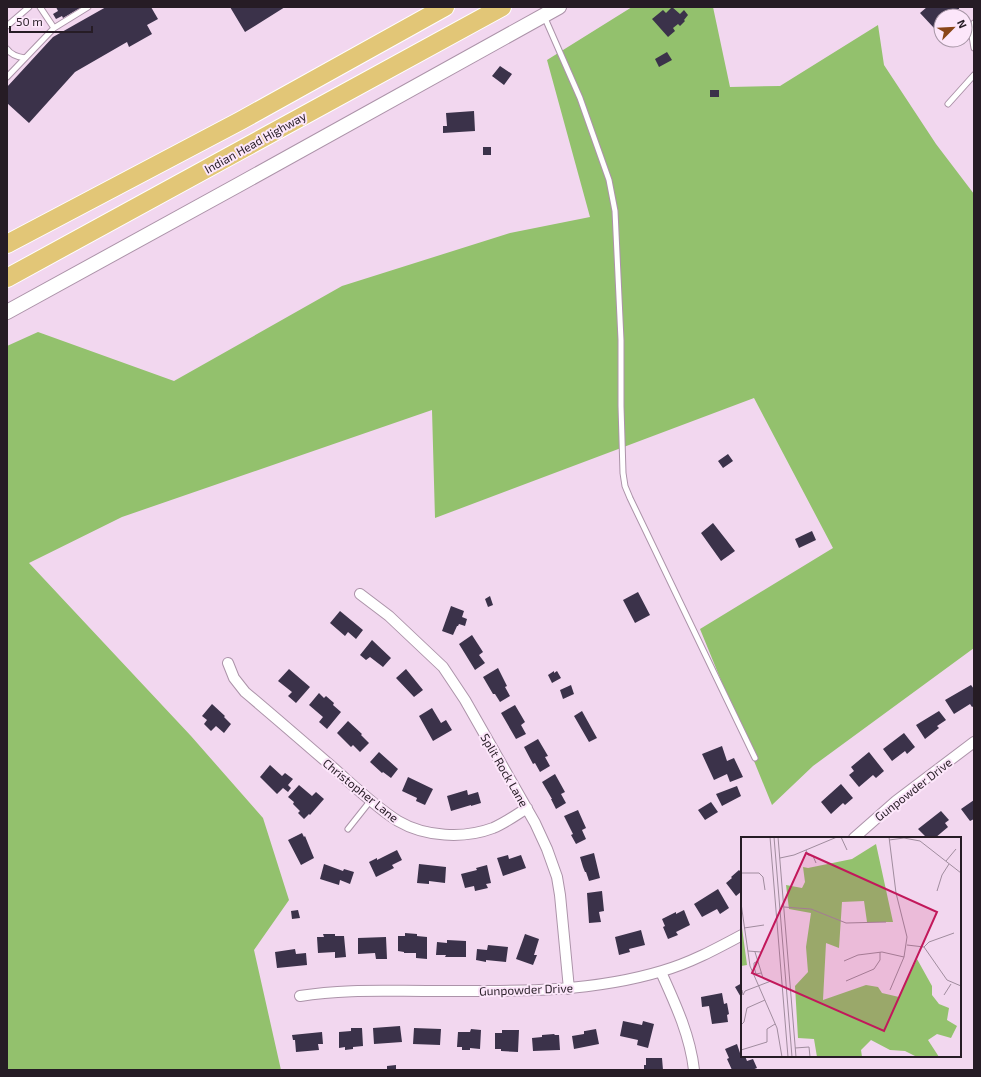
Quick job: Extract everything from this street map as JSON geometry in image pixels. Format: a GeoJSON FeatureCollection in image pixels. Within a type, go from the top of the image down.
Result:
{"type":"FeatureCollection","features":[{"type":"Feature","properties":{"kind":"highway"},"geometry":{"type":"LineString","coordinates":[[7,244],[240,121],[445,7]]}},
{"type":"Feature","properties":{"kind":"highway","name":"Indian Head Highway"},"geometry":{"type":"LineString","coordinates":[[7,278],[502,7]]}},
{"type":"Feature","properties":{"kind":"street"},"geometry":{"type":"LineString","coordinates":[[7,312],[254,177],[559,7]]}},
{"type":"Feature","properties":{"kind":"street","name":"Split Rock Lane"},"geometry":{"type":"LineString","coordinates":[[360,594],[389,616],[443,667],[465,700],[527,808],[547,849],[557,877],[561,902],[569,989]]}},
{"type":"Feature","properties":{"kind":"street","name":"Christopher Lane"},"geometry":{"type":"LineString","coordinates":[[228,663],[234,678],[245,692],[370,800],[398,821],[414,829],[452,835],[473,834],[493,828],[527,808]]}},
{"type":"Feature","properties":{"kind":"street","name":"Gunpowder Drive"},"geometry":{"type":"LineString","coordinates":[[855,837],[896,800],[974,742]]}},
{"type":"Feature","properties":{"kind":"street","name":"Gunpowder Drive"},"geometry":{"type":"LineString","coordinates":[[300,996],[373,990],[467,991],[569,989],[661,972],[714,950],[741,936]]}},
{"type":"Feature","properties":{"kind":"street"},"geometry":{"type":"LineString","coordinates":[[661,972],[677,1007],[687,1037],[694,1070]]}},
{"type":"Feature","properties":{"kind":"lane"},"geometry":{"type":"LineString","coordinates":[[7,26],[29,7]]}},
{"type":"Feature","properties":{"kind":"lane"},"geometry":{"type":"LineString","coordinates":[[40,7],[54,28]]}},
{"type":"Feature","properties":{"kind":"lane"},"geometry":{"type":"LineString","coordinates":[[7,77],[54,28],[88,7]]}},
{"type":"Feature","properties":{"kind":"lane"},"geometry":{"type":"LineString","coordinates":[[543,15],[580,98],[610,180],[614,204],[621,340],[621,406],[623,473],[625,486],[755,758]]}},
{"type":"Feature","properties":{"kind":"lane"},"geometry":{"type":"LineString","coordinates":[[974,23],[972,36],[974,48]]}},
{"type":"Feature","properties":{"kind":"lane"},"geometry":{"type":"LineString","coordinates":[[7,49],[16,56],[25,58]]}},
{"type":"Feature","properties":{"kind":"lane"},"geometry":{"type":"LineString","coordinates":[[948,104],[974,75]]}},
{"type":"Feature","properties":{"kind":"lane"},"geometry":{"type":"LineString","coordinates":[[348,829],[370,800]]}},
{"type":"Feature","properties":{"kind":"green space"},"geometry":{"type":"Polygon","coordinates":[[[632,7],[713,7],[730,87],[780,86],[878,25],[884,65],[936,144],[974,194],[974,648],[813,766],[772,805],[700,629],[833,548],[754,398],[435,518],[432,410],[122,517],[29,563],[191,736],[263,818],[289,900],[254,950],[281,1070],[7,1070],[7,346],[38,332],[174,381],[342,286],[510,233],[590,217],[547,60],[632,7]]]}},
{"type":"Feature","properties":{"kind":"building"},"geometry":{"type":"Polygon","coordinates":[[[56,7],[80,8],[63,18],[62,16],[56,19],[53,14],[58,11],[56,7]]]}},
{"type":"Feature","properties":{"kind":"building"},"geometry":{"type":"Polygon","coordinates":[[[106,7],[151,7],[158,19],[147,25],[152,34],[129,47],[127,42],[75,72],[29,123],[7,103],[7,87],[53,37],[106,7]]]}},
{"type":"Feature","properties":{"kind":"building"},"geometry":{"type":"Polygon","coordinates":[[[230,7],[285,7],[245,32],[230,7]]]}},
{"type":"Feature","properties":{"kind":"building"},"geometry":{"type":"Polygon","coordinates":[[[672,7],[680,14],[684,10],[688,15],[680,26],[678,24],[673,28],[675,31],[668,37],[652,19],[663,10],[666,13],[672,7]]]}},
{"type":"Feature","properties":{"kind":"building"},"geometry":{"type":"Polygon","coordinates":[[[927,7],[959,7],[933,8],[933,27],[920,13],[927,7]]]}},
{"type":"Feature","properties":{"kind":"building"},"geometry":{"type":"Polygon","coordinates":[[[667,52],[672,60],[659,67],[655,59],[667,52]]]}},
{"type":"Feature","properties":{"kind":"building"},"geometry":{"type":"Polygon","coordinates":[[[500,66],[512,74],[504,85],[492,76],[500,66]]]}},
{"type":"Feature","properties":{"kind":"building"},"geometry":{"type":"Polygon","coordinates":[[[710,90],[719,90],[719,97],[710,97],[710,90]]]}},
{"type":"Feature","properties":{"kind":"building"},"geometry":{"type":"Polygon","coordinates":[[[474,111],[475,131],[443,133],[443,126],[447,126],[446,113],[474,111]]]}},
{"type":"Feature","properties":{"kind":"building"},"geometry":{"type":"Polygon","coordinates":[[[483,147],[491,147],[491,155],[483,155],[483,147]]]}},
{"type":"Feature","properties":{"kind":"building"},"geometry":{"type":"Polygon","coordinates":[[[728,454],[733,461],[723,468],[718,461],[728,454]]]}},
{"type":"Feature","properties":{"kind":"building"},"geometry":{"type":"Polygon","coordinates":[[[713,523],[735,551],[721,561],[701,533],[713,523]]]}},
{"type":"Feature","properties":{"kind":"building"},"geometry":{"type":"Polygon","coordinates":[[[812,531],[816,540],[799,548],[795,539],[812,531]]]}},
{"type":"Feature","properties":{"kind":"building"},"geometry":{"type":"Polygon","coordinates":[[[638,592],[650,615],[635,623],[623,600],[638,592]]]}},
{"type":"Feature","properties":{"kind":"building"},"geometry":{"type":"Polygon","coordinates":[[[490,596],[493,605],[488,607],[485,599],[490,596]]]}},
{"type":"Feature","properties":{"kind":"building"},"geometry":{"type":"Polygon","coordinates":[[[451,606],[464,611],[462,617],[467,619],[465,626],[459,624],[453,635],[442,631],[451,606]]]}},
{"type":"Feature","properties":{"kind":"building"},"geometry":{"type":"Polygon","coordinates":[[[340,611],[363,630],[356,639],[348,632],[345,636],[330,623],[340,611]]]}},
{"type":"Feature","properties":{"kind":"building"},"geometry":{"type":"Polygon","coordinates":[[[472,635],[483,652],[479,655],[485,663],[475,670],[459,644],[472,635]]]}},
{"type":"Feature","properties":{"kind":"building"},"geometry":{"type":"Polygon","coordinates":[[[372,640],[391,658],[383,667],[370,657],[366,660],[360,655],[372,640]]]}},
{"type":"Feature","properties":{"kind":"building"},"geometry":{"type":"Polygon","coordinates":[[[498,668],[510,696],[500,702],[495,694],[493,694],[483,677],[498,668]]]}},
{"type":"Feature","properties":{"kind":"building"},"geometry":{"type":"Polygon","coordinates":[[[289,669],[310,687],[296,703],[288,696],[292,692],[278,681],[289,669]]]}},
{"type":"Feature","properties":{"kind":"building"},"geometry":{"type":"Polygon","coordinates":[[[406,669],[423,690],[414,697],[396,678],[406,669]]]}},
{"type":"Feature","properties":{"kind":"building"},"geometry":{"type":"Polygon","coordinates":[[[554,671],[554,673],[557,671],[561,678],[552,683],[548,675],[554,671]]]}},
{"type":"Feature","properties":{"kind":"building"},"geometry":{"type":"Polygon","coordinates":[[[571,685],[574,694],[563,699],[560,690],[571,685]]]}},
{"type":"Feature","properties":{"kind":"building"},"geometry":{"type":"Polygon","coordinates":[[[971,685],[974,689],[974,706],[972,707],[970,704],[954,714],[945,700],[971,685]]]}},
{"type":"Feature","properties":{"kind":"building"},"geometry":{"type":"Polygon","coordinates":[[[319,693],[324,698],[326,696],[341,712],[327,729],[319,722],[323,717],[309,705],[319,693]]]}},
{"type":"Feature","properties":{"kind":"building"},"geometry":{"type":"Polygon","coordinates":[[[212,704],[231,724],[224,733],[216,726],[211,731],[204,724],[207,720],[202,716],[212,704]]]}},
{"type":"Feature","properties":{"kind":"building"},"geometry":{"type":"Polygon","coordinates":[[[515,705],[525,722],[521,725],[526,734],[516,739],[501,713],[515,705]]]}},
{"type":"Feature","properties":{"kind":"building"},"geometry":{"type":"Polygon","coordinates":[[[432,708],[441,723],[446,720],[452,730],[433,741],[419,716],[432,708]]]}},
{"type":"Feature","properties":{"kind":"building"},"geometry":{"type":"Polygon","coordinates":[[[582,711],[597,738],[589,742],[574,716],[582,711]]]}},
{"type":"Feature","properties":{"kind":"building"},"geometry":{"type":"Polygon","coordinates":[[[939,711],[946,720],[937,726],[939,728],[925,739],[916,725],[939,711]]]}},
{"type":"Feature","properties":{"kind":"building"},"geometry":{"type":"Polygon","coordinates":[[[348,721],[369,743],[360,752],[353,745],[351,747],[337,733],[348,721]]]}},
{"type":"Feature","properties":{"kind":"building"},"geometry":{"type":"Polygon","coordinates":[[[904,733],[915,747],[907,754],[905,751],[892,761],[883,749],[904,733]]]}},
{"type":"Feature","properties":{"kind":"building"},"geometry":{"type":"Polygon","coordinates":[[[538,739],[548,756],[545,757],[550,766],[540,772],[535,763],[533,764],[524,747],[538,739]]]}},
{"type":"Feature","properties":{"kind":"building"},"geometry":{"type":"Polygon","coordinates":[[[722,746],[727,761],[734,758],[743,777],[730,782],[727,774],[714,780],[702,754],[722,746]]]}},
{"type":"Feature","properties":{"kind":"building"},"geometry":{"type":"Polygon","coordinates":[[[379,752],[398,769],[391,778],[383,772],[382,773],[370,762],[379,752]]]}},
{"type":"Feature","properties":{"kind":"building"},"geometry":{"type":"Polygon","coordinates":[[[869,752],[884,771],[876,778],[873,775],[859,787],[849,775],[854,771],[851,767],[869,752]]]}},
{"type":"Feature","properties":{"kind":"building"},"geometry":{"type":"Polygon","coordinates":[[[270,765],[282,776],[285,773],[293,779],[288,785],[291,788],[288,792],[283,788],[277,794],[260,777],[270,765]]]}},
{"type":"Feature","properties":{"kind":"building"},"geometry":{"type":"Polygon","coordinates":[[[555,774],[565,792],[561,794],[566,803],[556,809],[542,782],[555,774]]]}},
{"type":"Feature","properties":{"kind":"building"},"geometry":{"type":"Polygon","coordinates":[[[408,777],[433,789],[425,805],[416,801],[417,798],[402,791],[408,777]]]}},
{"type":"Feature","properties":{"kind":"building"},"geometry":{"type":"Polygon","coordinates":[[[841,784],[853,798],[845,805],[843,803],[831,814],[821,802],[841,784]]]}},
{"type":"Feature","properties":{"kind":"building"},"geometry":{"type":"Polygon","coordinates":[[[299,785],[312,796],[316,792],[324,799],[310,815],[309,814],[304,819],[298,813],[300,811],[293,804],[294,802],[288,797],[299,785]]]}},
{"type":"Feature","properties":{"kind":"building"},"geometry":{"type":"Polygon","coordinates":[[[737,786],[741,796],[722,806],[716,794],[737,786]]]}},
{"type":"Feature","properties":{"kind":"building"},"geometry":{"type":"Polygon","coordinates":[[[467,790],[468,795],[478,792],[481,803],[451,811],[447,796],[467,790]]]}},
{"type":"Feature","properties":{"kind":"building"},"geometry":{"type":"Polygon","coordinates":[[[974,800],[974,819],[970,821],[961,809],[974,800]]]}},
{"type":"Feature","properties":{"kind":"building"},"geometry":{"type":"Polygon","coordinates":[[[711,802],[718,812],[705,820],[698,810],[711,802]]]}},
{"type":"Feature","properties":{"kind":"building"},"geometry":{"type":"Polygon","coordinates":[[[578,810],[586,828],[582,830],[586,839],[576,844],[564,816],[578,810]]]}},
{"type":"Feature","properties":{"kind":"building"},"geometry":{"type":"Polygon","coordinates":[[[941,811],[949,820],[945,823],[948,827],[936,837],[926,837],[918,829],[941,811]]]}},
{"type":"Feature","properties":{"kind":"building"},"geometry":{"type":"Polygon","coordinates":[[[302,833],[304,837],[305,836],[314,858],[301,865],[288,840],[302,833]]]}},
{"type":"Feature","properties":{"kind":"building"},"geometry":{"type":"Polygon","coordinates":[[[397,850],[402,860],[392,865],[394,868],[376,877],[369,862],[377,858],[377,860],[397,850]]]}},
{"type":"Feature","properties":{"kind":"building"},"geometry":{"type":"Polygon","coordinates":[[[594,853],[600,878],[589,881],[580,857],[594,853]]]}},
{"type":"Feature","properties":{"kind":"building"},"geometry":{"type":"Polygon","coordinates":[[[508,855],[509,859],[521,855],[526,868],[503,876],[497,858],[508,855]]]}},
{"type":"Feature","properties":{"kind":"building"},"geometry":{"type":"Polygon","coordinates":[[[324,864],[343,871],[344,869],[354,872],[350,884],[340,880],[339,885],[320,879],[324,864]]]}},
{"type":"Feature","properties":{"kind":"building"},"geometry":{"type":"Polygon","coordinates":[[[419,864],[446,867],[445,883],[429,881],[429,884],[417,883],[419,864]]]}},
{"type":"Feature","properties":{"kind":"building"},"geometry":{"type":"Polygon","coordinates":[[[487,865],[491,883],[486,884],[488,888],[475,891],[474,886],[465,888],[461,874],[477,870],[476,868],[487,865]]]}},
{"type":"Feature","properties":{"kind":"building"},"geometry":{"type":"Polygon","coordinates":[[[739,870],[741,872],[741,892],[736,896],[726,883],[732,878],[731,877],[739,870]]]}},
{"type":"Feature","properties":{"kind":"building"},"geometry":{"type":"Polygon","coordinates":[[[718,889],[729,908],[720,914],[717,909],[702,917],[694,904],[718,889]]]}},
{"type":"Feature","properties":{"kind":"building"},"geometry":{"type":"Polygon","coordinates":[[[602,891],[604,911],[599,912],[601,922],[589,923],[587,893],[602,891]]]}},
{"type":"Feature","properties":{"kind":"building"},"geometry":{"type":"Polygon","coordinates":[[[298,910],[300,918],[292,919],[291,911],[298,910]]]}},
{"type":"Feature","properties":{"kind":"building"},"geometry":{"type":"Polygon","coordinates":[[[684,910],[690,925],[676,932],[678,935],[668,939],[663,927],[665,926],[662,919],[684,910]]]}},
{"type":"Feature","properties":{"kind":"building"},"geometry":{"type":"Polygon","coordinates":[[[641,930],[645,945],[629,949],[630,952],[619,955],[615,937],[641,930]]]}},
{"type":"Feature","properties":{"kind":"building"},"geometry":{"type":"Polygon","coordinates":[[[405,933],[427,937],[427,959],[416,958],[416,953],[404,953],[398,951],[398,936],[405,936],[405,933]]]}},
{"type":"Feature","properties":{"kind":"building"},"geometry":{"type":"Polygon","coordinates":[[[323,934],[344,936],[346,957],[335,958],[335,952],[318,953],[317,937],[324,937],[323,934]]]}},
{"type":"Feature","properties":{"kind":"building"},"geometry":{"type":"Polygon","coordinates":[[[525,934],[539,939],[534,955],[537,955],[533,965],[516,959],[525,934]]]}},
{"type":"Feature","properties":{"kind":"building"},"geometry":{"type":"Polygon","coordinates":[[[386,937],[387,959],[376,959],[375,953],[358,954],[358,938],[386,937]]]}},
{"type":"Feature","properties":{"kind":"building"},"geometry":{"type":"Polygon","coordinates":[[[447,940],[466,941],[466,957],[445,957],[446,955],[436,955],[437,942],[447,943],[447,940]]]}},
{"type":"Feature","properties":{"kind":"building"},"geometry":{"type":"Polygon","coordinates":[[[488,945],[508,947],[506,962],[486,960],[486,962],[476,960],[477,949],[487,950],[488,945]]]}},
{"type":"Feature","properties":{"kind":"building"},"geometry":{"type":"Polygon","coordinates":[[[295,949],[296,954],[306,953],[307,965],[277,968],[275,952],[295,949]]]}},
{"type":"Feature","properties":{"kind":"building"},"geometry":{"type":"Polygon","coordinates":[[[741,984],[741,997],[735,987],[741,984]]]}},
{"type":"Feature","properties":{"kind":"building"},"geometry":{"type":"Polygon","coordinates":[[[722,993],[724,1004],[727,1003],[729,1014],[727,1015],[728,1022],[712,1024],[709,1006],[702,1007],[701,997],[722,993]]]}},
{"type":"Feature","properties":{"kind":"building"},"geometry":{"type":"Polygon","coordinates":[[[623,1021],[642,1025],[643,1021],[654,1024],[648,1048],[637,1045],[638,1040],[620,1036],[623,1021]]]}},
{"type":"Feature","properties":{"kind":"building"},"geometry":{"type":"Polygon","coordinates":[[[400,1026],[402,1042],[374,1044],[373,1028],[400,1026]]]}},
{"type":"Feature","properties":{"kind":"building"},"geometry":{"type":"Polygon","coordinates":[[[351,1028],[362,1028],[363,1046],[345,1050],[345,1047],[339,1048],[339,1032],[351,1031],[351,1028]]]}},
{"type":"Feature","properties":{"kind":"building"},"geometry":{"type":"Polygon","coordinates":[[[414,1028],[441,1029],[440,1045],[413,1044],[414,1028]]]}},
{"type":"Feature","properties":{"kind":"building"},"geometry":{"type":"Polygon","coordinates":[[[471,1029],[481,1030],[480,1049],[470,1048],[470,1050],[462,1050],[462,1047],[457,1047],[458,1032],[470,1032],[471,1029]]]}},
{"type":"Feature","properties":{"kind":"building"},"geometry":{"type":"Polygon","coordinates":[[[596,1029],[599,1044],[574,1049],[572,1036],[584,1034],[584,1031],[596,1029]]]}},
{"type":"Feature","properties":{"kind":"building"},"geometry":{"type":"Polygon","coordinates":[[[502,1030],[519,1030],[518,1052],[501,1051],[501,1049],[495,1049],[495,1033],[502,1033],[502,1030]]]}},
{"type":"Feature","properties":{"kind":"building"},"geometry":{"type":"Polygon","coordinates":[[[322,1032],[323,1044],[318,1044],[319,1050],[296,1052],[295,1040],[293,1040],[292,1035],[322,1032]]]}},
{"type":"Feature","properties":{"kind":"building"},"geometry":{"type":"Polygon","coordinates":[[[554,1034],[559,1035],[560,1050],[533,1051],[532,1038],[554,1034]]]}},
{"type":"Feature","properties":{"kind":"building"},"geometry":{"type":"Polygon","coordinates":[[[737,1044],[741,1057],[745,1057],[747,1061],[753,1059],[757,1068],[752,1070],[732,1070],[727,1059],[729,1058],[725,1049],[737,1044]]]}},
{"type":"Feature","properties":{"kind":"building"},"geometry":{"type":"Polygon","coordinates":[[[646,1058],[662,1058],[663,1070],[644,1070],[646,1058]]]}},
{"type":"Feature","properties":{"kind":"building"},"geometry":{"type":"Polygon","coordinates":[[[396,1065],[396,1070],[387,1070],[387,1066],[396,1065]]]}}]}
